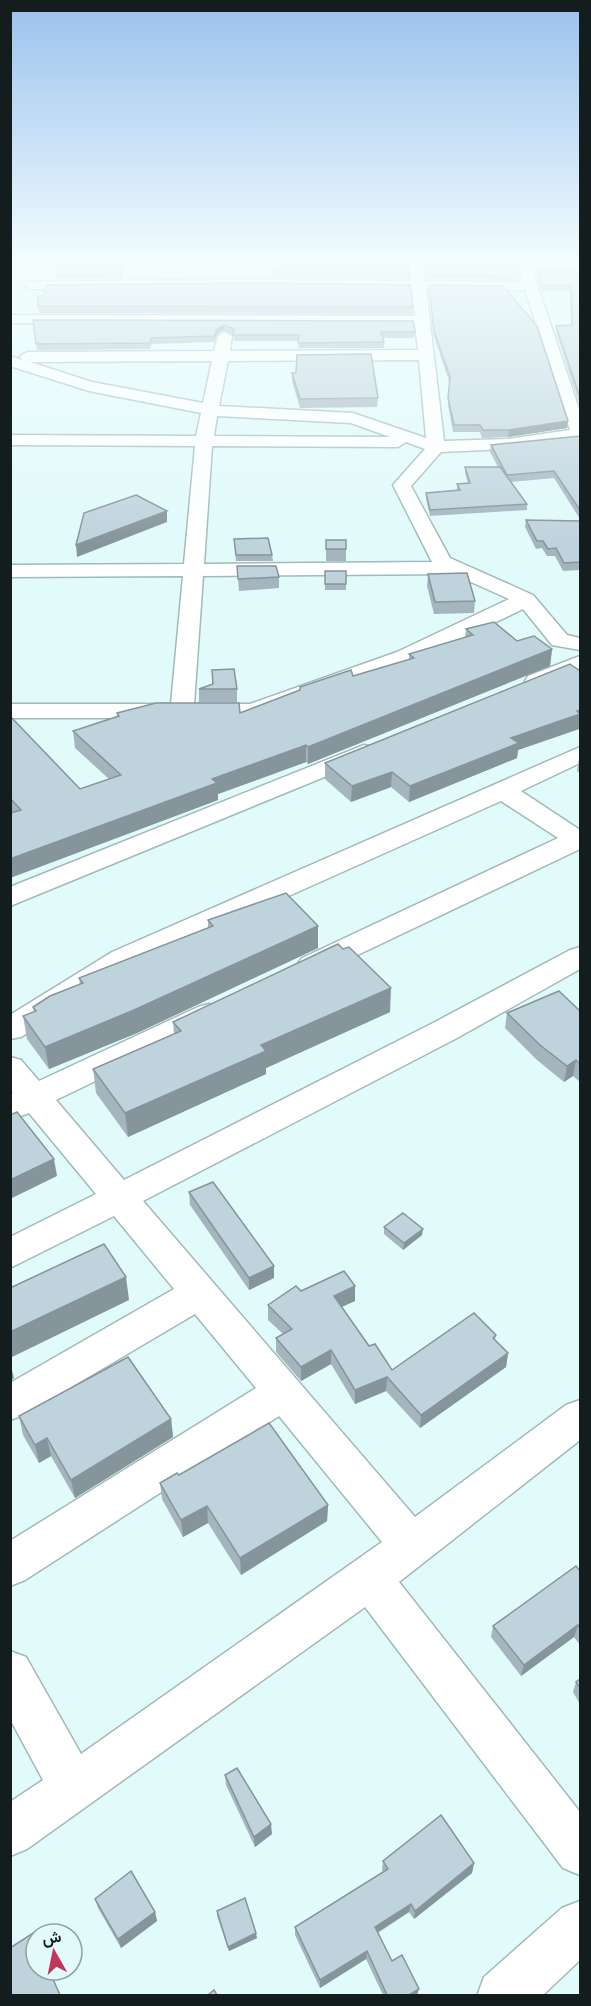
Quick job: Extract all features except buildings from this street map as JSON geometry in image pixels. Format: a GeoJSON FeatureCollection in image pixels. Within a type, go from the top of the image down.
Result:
{"type":"FeatureCollection","features":[{"type":"Feature","properties":{"kind":"street"},"geometry":{"type":"LineString","coordinates":[[10,359],[178,357]]}},
{"type":"Feature","properties":{"kind":"street"},"geometry":{"type":"LineString","coordinates":[[182,711],[204,441],[221,357]]}},
{"type":"Feature","properties":{"kind":"street"},"geometry":{"type":"LineString","coordinates":[[427,357],[429,445],[402,484],[442,562],[526,598],[560,640],[580,644]]}},
{"type":"Feature","properties":{"kind":"street"},"geometry":{"type":"LineString","coordinates":[[10,440],[429,445],[508,444],[580,434],[554,357]]}},
{"type":"Feature","properties":{"kind":"street"},"geometry":{"type":"LineString","coordinates":[[10,359],[89,386],[210,410],[352,418],[429,445]]}},
{"type":"Feature","properties":{"kind":"street"},"geometry":{"type":"LineString","coordinates":[[10,572],[455,568]]}},
{"type":"Feature","properties":{"kind":"street"},"geometry":{"type":"LineString","coordinates":[[10,711],[252,711],[405,657],[526,598]]}},
{"type":"Feature","properties":{"kind":"street"},"geometry":{"type":"LineString","coordinates":[[515,690],[580,663]]}},
{"type":"Feature","properties":{"kind":"street"},"geometry":{"type":"LineString","coordinates":[[10,897],[383,744]]}},
{"type":"Feature","properties":{"kind":"street"},"geometry":{"type":"LineString","coordinates":[[10,1029],[122,959],[580,754]]}},
{"type":"Feature","properties":{"kind":"street"},"geometry":{"type":"LineString","coordinates":[[502,790],[580,840]]}},
{"type":"Feature","properties":{"kind":"street"},"geometry":{"type":"LineString","coordinates":[[291,976],[580,840]]}},
{"type":"Feature","properties":{"kind":"street"},"geometry":{"type":"LineString","coordinates":[[10,1254],[446,1030],[580,957]]}},
{"type":"Feature","properties":{"kind":"street"},"geometry":{"type":"LineString","coordinates":[[23,1102],[237,1001]]}},
{"type":"Feature","properties":{"kind":"street"},"geometry":{"type":"LineString","coordinates":[[10,1068],[23,1102],[120,1197],[412,1545]]}},
{"type":"Feature","properties":{"kind":"street"},"geometry":{"type":"LineString","coordinates":[[10,1402],[200,1292]]}},
{"type":"Feature","properties":{"kind":"street"},"geometry":{"type":"LineString","coordinates":[[10,1565],[283,1392]]}},
{"type":"Feature","properties":{"kind":"street"},"geometry":{"type":"LineString","coordinates":[[10,1832],[369,1578],[580,1417]]}},
{"type":"Feature","properties":{"kind":"street"},"geometry":{"type":"LineString","coordinates":[[369,1578],[580,1851]]}},
{"type":"Feature","properties":{"kind":"street"},"geometry":{"type":"LineString","coordinates":[[10,1673],[73,1788]]}},
{"type":"Feature","properties":{"kind":"street"},"geometry":{"type":"LineString","coordinates":[[503,1995],[580,1926]]}}]}
